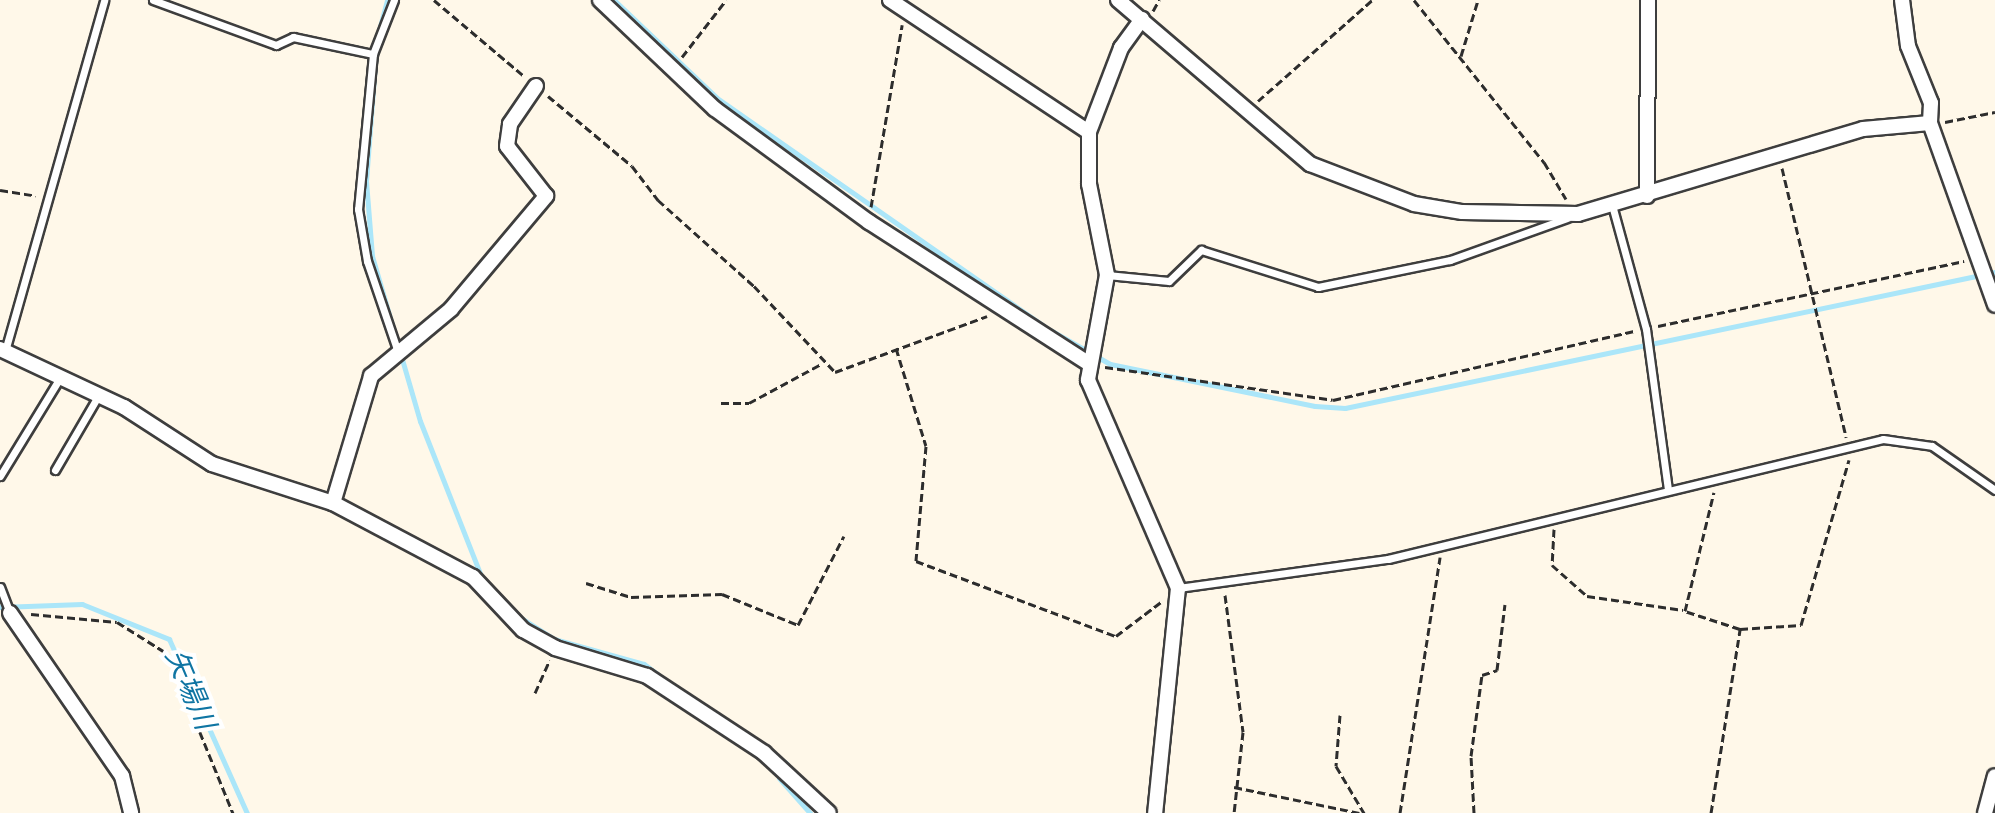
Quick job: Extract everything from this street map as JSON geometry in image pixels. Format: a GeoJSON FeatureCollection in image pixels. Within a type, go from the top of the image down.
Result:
{"type":"FeatureCollection","features":[{"type":"Feature","properties":{"kind":"street"},"geometry":{"type":"LineString","coordinates":[[600,0],[671,71],[869,222],[996,308],[1089,364]]}},
{"type":"Feature","properties":{"kind":"street"},"geometry":{"type":"LineString","coordinates":[[890,0],[904,3],[1089,132]]}},
{"type":"Feature","properties":{"kind":"street"},"geometry":{"type":"LineString","coordinates":[[1118,0],[1243,114],[1310,164],[1414,204],[1578,214],[1647,196],[1863,129],[1930,123]]}},
{"type":"Feature","properties":{"kind":"street"},"geometry":{"type":"LineString","coordinates":[[1647,196],[1648,0]]}},
{"type":"Feature","properties":{"kind":"street"},"geometry":{"type":"LineString","coordinates":[[1902,0],[1908,46],[1931,103],[1930,123],[1975,258],[1995,305]]}},
{"type":"Feature","properties":{"kind":"street"},"geometry":{"type":"LineString","coordinates":[[1142,19],[1121,48],[1089,132],[1089,184],[1107,275],[1088,380],[1178,588],[1155,813]]}},
{"type":"Feature","properties":{"kind":"street"},"geometry":{"type":"LineString","coordinates":[[333,503],[371,376],[401,346],[451,309],[546,196],[507,146],[510,124],[536,86]]}},
{"type":"Feature","properties":{"kind":"street"},"geometry":{"type":"LineString","coordinates":[[3,350],[62,374],[99,394],[212,464],[333,503],[473,577],[523,630],[555,648],[647,676],[764,753],[829,813]]}},
{"type":"Feature","properties":{"kind":"street"},"geometry":{"type":"LineString","coordinates":[[7,616],[122,776],[131,813]]}},
{"type":"Feature","properties":{"kind":"street"},"geometry":{"type":"LineString","coordinates":[[1985,813],[1995,776]]}},
{"type":"Feature","properties":{"kind":"lane"},"geometry":{"type":"LineString","coordinates":[[3,350],[104,0]]}},
{"type":"Feature","properties":{"kind":"lane"},"geometry":{"type":"LineString","coordinates":[[153,0],[276,45],[293,37],[376,53]]}},
{"type":"Feature","properties":{"kind":"lane"},"geometry":{"type":"LineString","coordinates":[[394,0],[376,53],[358,209],[367,261],[401,346]]}},
{"type":"Feature","properties":{"kind":"lane"},"geometry":{"type":"LineString","coordinates":[[1612,205],[1646,329],[1668,489]]}},
{"type":"Feature","properties":{"kind":"lane"},"geometry":{"type":"LineString","coordinates":[[1107,275],[1169,281],[1201,250],[1318,287],[1450,260],[1578,214]]}},
{"type":"Feature","properties":{"kind":"lane"},"geometry":{"type":"LineString","coordinates":[[0,476],[62,374]]}},
{"type":"Feature","properties":{"kind":"lane"},"geometry":{"type":"LineString","coordinates":[[55,470],[99,394]]}},
{"type":"Feature","properties":{"kind":"lane"},"geometry":{"type":"LineString","coordinates":[[1178,588],[1442,545],[1848,445],[1913,438],[1995,490]]}},
{"type":"Feature","properties":{"kind":"lane"},"geometry":{"type":"LineString","coordinates":[[0,587],[6,595],[7,616]]}},
{"type":"Feature","properties":{"kind":"path"},"geometry":{"type":"LineString","coordinates":[[434,0],[632,166],[821,364],[835,372],[896,348],[976,326],[996,308]]}},
{"type":"Feature","properties":{"kind":"path"},"geometry":{"type":"LineString","coordinates":[[671,71],[726,0]]}},
{"type":"Feature","properties":{"kind":"path"},"geometry":{"type":"LineString","coordinates":[[1243,114],[1372,0]]}},
{"type":"Feature","properties":{"kind":"path"},"geometry":{"type":"LineString","coordinates":[[1414,0],[1461,56],[1578,214]]}},
{"type":"Feature","properties":{"kind":"path"},"geometry":{"type":"LineString","coordinates":[[1461,56],[1478,0]]}},
{"type":"Feature","properties":{"kind":"path"},"geometry":{"type":"LineString","coordinates":[[869,222],[904,3]]}},
{"type":"Feature","properties":{"kind":"path"},"geometry":{"type":"LineString","coordinates":[[1930,123],[1972,122],[1995,112]]}},
{"type":"Feature","properties":{"kind":"path"},"geometry":{"type":"LineString","coordinates":[[1555,517],[1552,565],[1587,596],[1685,611],[1740,629],[1801,625],[1850,469],[1848,445],[1779,153]]}},
{"type":"Feature","properties":{"kind":"path"},"geometry":{"type":"LineString","coordinates":[[0,190],[47,198]]}},
{"type":"Feature","properties":{"kind":"path"},"geometry":{"type":"LineString","coordinates":[[1089,364],[1333,400],[1975,258]]}},
{"type":"Feature","properties":{"kind":"path"},"geometry":{"type":"LineString","coordinates":[[896,348],[926,446],[916,561],[1116,636],[1178,588]]}},
{"type":"Feature","properties":{"kind":"path"},"geometry":{"type":"LineString","coordinates":[[721,403],[749,403],[821,364]]}},
{"type":"Feature","properties":{"kind":"path"},"geometry":{"type":"LineString","coordinates":[[1685,611],[1718,477]]}},
{"type":"Feature","properties":{"kind":"path"},"geometry":{"type":"LineString","coordinates":[[586,583],[631,597],[722,594],[798,625],[844,536]]}},
{"type":"Feature","properties":{"kind":"path"},"geometry":{"type":"LineString","coordinates":[[1400,813],[1442,545]]}},
{"type":"Feature","properties":{"kind":"path"},"geometry":{"type":"LineString","coordinates":[[1223,579],[1243,732],[1234,787],[1234,813]]}},
{"type":"Feature","properties":{"kind":"path"},"geometry":{"type":"LineString","coordinates":[[1474,813],[1471,756],[1482,675],[1497,670],[1505,604]]}},
{"type":"Feature","properties":{"kind":"path"},"geometry":{"type":"LineString","coordinates":[[7,616],[77,615],[150,637],[168,654],[233,813]]}},
{"type":"Feature","properties":{"kind":"path"},"geometry":{"type":"LineString","coordinates":[[1711,813],[1740,629]]}},
{"type":"Feature","properties":{"kind":"path"},"geometry":{"type":"LineString","coordinates":[[535,693],[555,648]]}},
{"type":"Feature","properties":{"kind":"path"},"geometry":{"type":"LineString","coordinates":[[1340,715],[1336,766],[1361,813]]}},
{"type":"Feature","properties":{"kind":"path"},"geometry":{"type":"LineString","coordinates":[[1234,787],[1361,813]]}},
{"type":"Feature","properties":{"kind":"waterway"},"geometry":{"type":"LineString","coordinates":[[378,34],[387,0]]}},
{"type":"Feature","properties":{"kind":"waterway"},"geometry":{"type":"LineString","coordinates":[[614,0],[717,98],[1050,330],[1110,364],[1315,406],[1345,408],[1995,272]]}},
{"type":"Feature","properties":{"kind":"waterway"},"geometry":{"type":"LineString","coordinates":[[376,51],[366,181],[372,256],[420,421],[481,576]]}},
{"type":"Feature","properties":{"kind":"waterway","name":"矢場川"},"geometry":{"type":"LineString","coordinates":[[0,607],[82,604],[169,639],[247,813]]}},
{"type":"Feature","properties":{"kind":"waterway"},"geometry":{"type":"LineString","coordinates":[[518,616],[554,639],[644,664],[671,684]]}},
{"type":"Feature","properties":{"kind":"waterway"},"geometry":{"type":"LineString","coordinates":[[736,727],[786,763]]}},
{"type":"Feature","properties":{"kind":"waterway"},"geometry":{"type":"LineString","coordinates":[[779,778],[810,813]]}}]}
